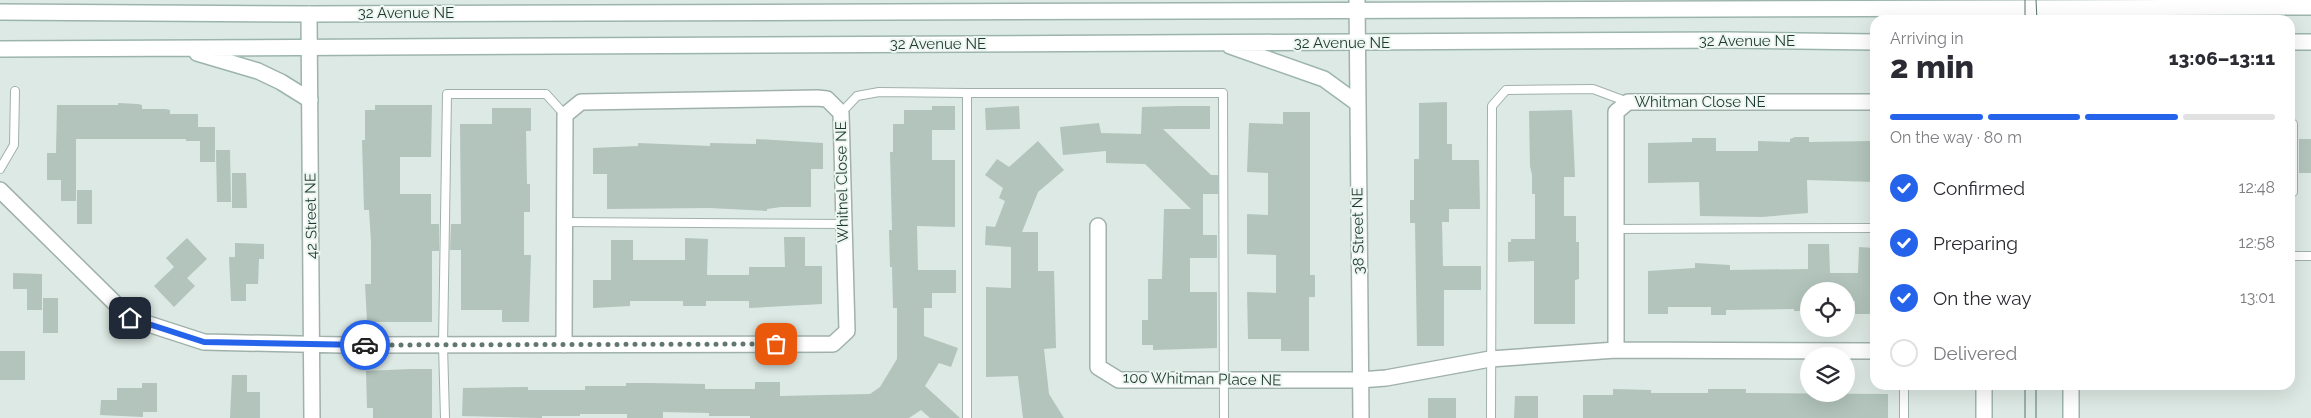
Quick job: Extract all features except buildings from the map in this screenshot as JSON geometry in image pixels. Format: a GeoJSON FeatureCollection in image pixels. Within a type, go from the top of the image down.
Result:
{"type":"FeatureCollection","features":[{"type":"Feature","properties":{"kind":"main road"},"geometry":{"type":"LineString","coordinates":[[1463,0],[1492,10]]}},
{"type":"Feature","properties":{"kind":"main road"},"geometry":{"type":"LineString","coordinates":[[2157,0],[2174,8]]}},
{"type":"Feature","properties":{"kind":"main road","name":"32 Avenue NE"},"geometry":{"type":"LineString","coordinates":[[0,12],[309,14],[1357,5],[1492,10],[1919,4],[1984,10],[2311,7]]}},
{"type":"Feature","properties":{"kind":"main road","name":"38 Street NE"},"geometry":{"type":"LineString","coordinates":[[1357,5],[1361,418]]}},
{"type":"Feature","properties":{"kind":"main road","name":"42 Street NE"},"geometry":{"type":"LineString","coordinates":[[309,14],[313,344],[312,418]]}},
{"type":"Feature","properties":{"kind":"main road","name":"32 Avenue NE"},"geometry":{"type":"LineString","coordinates":[[0,49],[1710,40],[1870,43]]}},
{"type":"Feature","properties":{"kind":"main road"},"geometry":{"type":"LineString","coordinates":[[1222,42],[1254,56],[1303,70],[1324,79],[1357,103]]}},
{"type":"Feature","properties":{"kind":"main road"},"geometry":{"type":"LineString","coordinates":[[2295,42],[2311,42]]}},
{"type":"Feature","properties":{"kind":"main road"},"geometry":{"type":"LineString","coordinates":[[179,48],[258,71],[281,82],[310,100]]}},
{"type":"Feature","properties":{"kind":"main road","name":"Whitnel Close NE"},"geometry":{"type":"LineString","coordinates":[[0,190],[130,318],[204,342],[443,345],[833,344],[847,331],[841,113],[828,99],[581,102],[565,114]]}},
{"type":"Feature","properties":{"kind":"main road","name":"Whitman Close NE"},"geometry":{"type":"LineString","coordinates":[[1616,350],[1616,112],[1628,102],[1870,102]]}},
{"type":"Feature","properties":{"kind":"main road"},"geometry":{"type":"LineString","coordinates":[[564,345],[565,114]]}},
{"type":"Feature","properties":{"kind":"main road","name":"100 Whitman Place NE"},"geometry":{"type":"LineString","coordinates":[[1098,226],[1098,368],[1119,380],[1360,380]]}},
{"type":"Feature","properties":{"kind":"main road"},"geometry":{"type":"LineString","coordinates":[[1360,380],[1386,378],[1490,359],[1616,350],[1870,351]]}},
{"type":"Feature","properties":{"kind":"main road"},"geometry":{"type":"LineString","coordinates":[[1984,390],[1984,418]]}},
{"type":"Feature","properties":{"kind":"main road"},"geometry":{"type":"LineString","coordinates":[[2071,390],[2071,418]]}},
{"type":"Feature","properties":{"kind":"lane"},"geometry":{"type":"LineString","coordinates":[[1491,418],[1492,106],[1506,90],[1593,89],[1628,102]]}},
{"type":"Feature","properties":{"kind":"lane"},"geometry":{"type":"LineString","coordinates":[[0,169],[14,145],[15,91]]}},
{"type":"Feature","properties":{"kind":"lane"},"geometry":{"type":"LineString","coordinates":[[841,113],[857,96],[879,92],[1223,93],[1224,418]]}},
{"type":"Feature","properties":{"kind":"lane"},"geometry":{"type":"LineString","coordinates":[[967,93],[967,418]]}},
{"type":"Feature","properties":{"kind":"lane"},"geometry":{"type":"LineString","coordinates":[[445,418],[443,345],[447,94],[546,94],[565,114]]}},
{"type":"Feature","properties":{"kind":"lane"},"geometry":{"type":"LineString","coordinates":[[564,222],[843,224]]}},
{"type":"Feature","properties":{"kind":"lane"},"geometry":{"type":"LineString","coordinates":[[1615,229],[1870,228]]}},
{"type":"Feature","properties":{"kind":"lane"},"geometry":{"type":"LineString","coordinates":[[2295,256],[2311,256]]}},
{"type":"Feature","properties":{"kind":"lane"},"geometry":{"type":"LineString","coordinates":[[1904,390],[1904,418]]}},
{"type":"Feature","properties":{"kind":"lane"},"geometry":{"type":"LineString","coordinates":[[2071,418],[2082,418]]}},
{"type":"Feature","properties":{"kind":"tram line"},"geometry":{"type":"LineString","coordinates":[[2025,0],[2025,15]]}},
{"type":"Feature","properties":{"kind":"tram line"},"geometry":{"type":"LineString","coordinates":[[2036,0],[2037,15]]}},
{"type":"Feature","properties":{"kind":"tram line"},"geometry":{"type":"LineString","coordinates":[[2025,390],[2025,418]]}},
{"type":"Feature","properties":{"kind":"tram line"},"geometry":{"type":"LineString","coordinates":[[2036,390],[2036,418]]}},
{"type":"Feature","properties":{"kind":"way so far"},"geometry":{"type":"LineString","coordinates":[[365,345],[776,344]]}},
{"type":"Feature","properties":{"kind":"route"},"geometry":{"type":"LineString","coordinates":[[130,318],[204,342],[365,345]]}}]}
